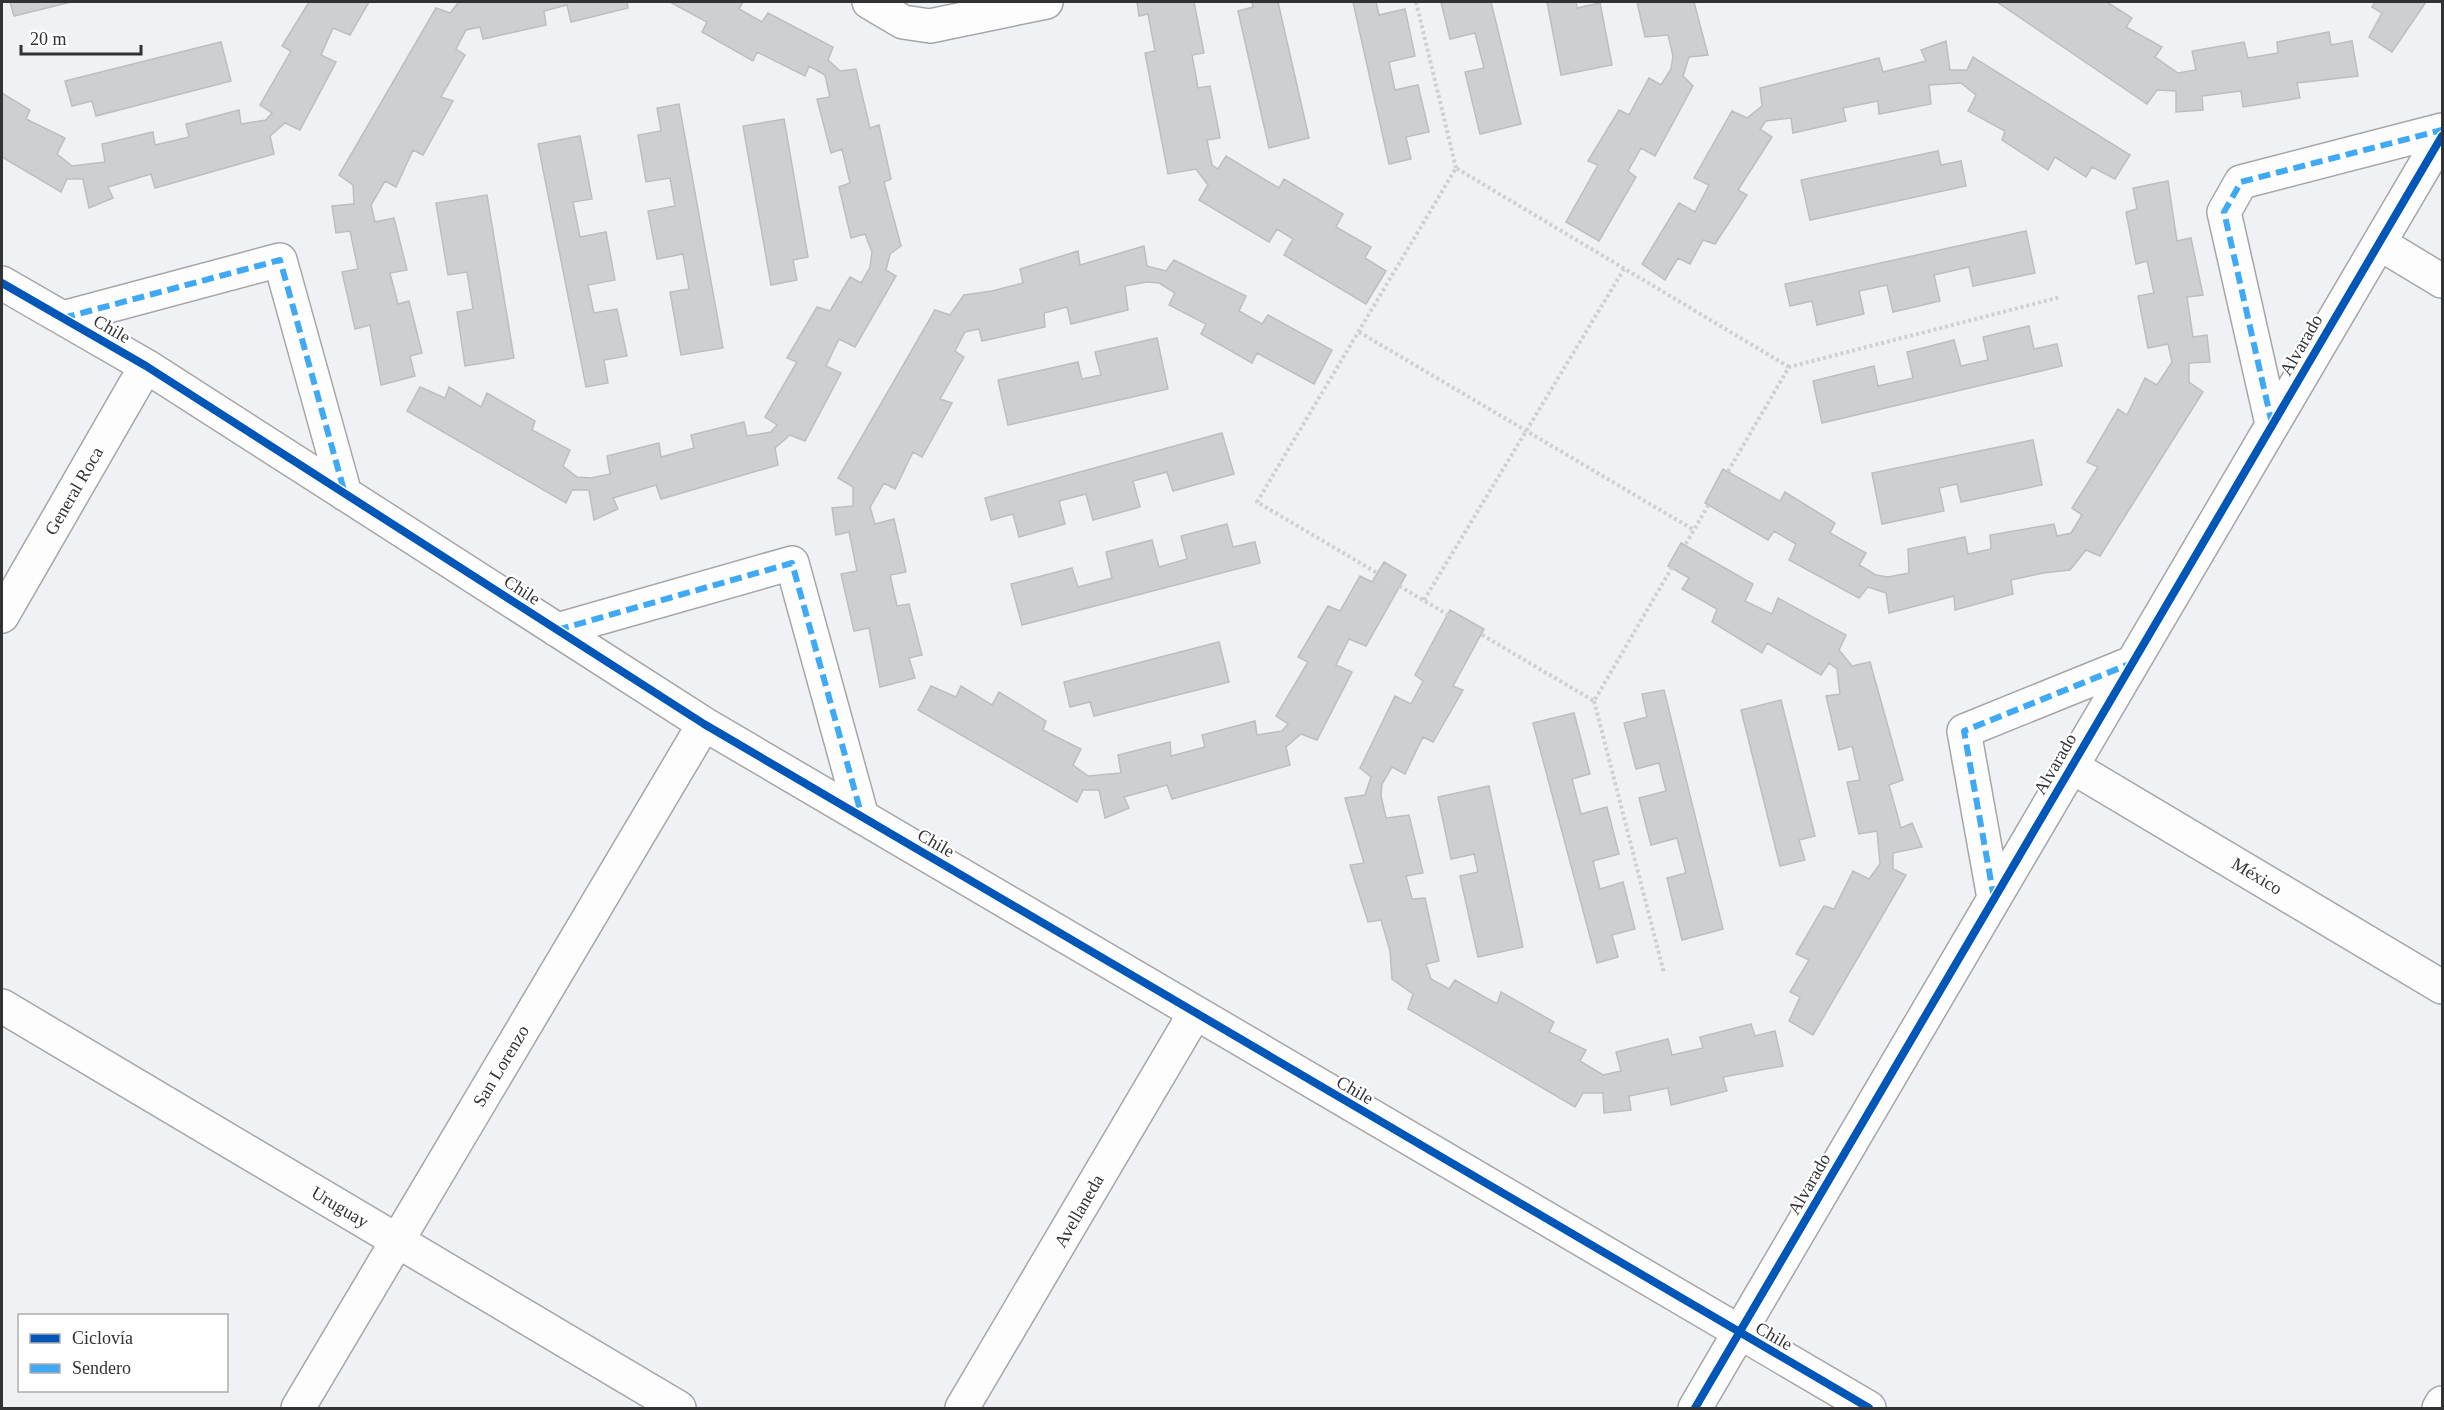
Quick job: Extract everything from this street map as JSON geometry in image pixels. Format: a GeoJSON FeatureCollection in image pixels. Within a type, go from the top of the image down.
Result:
{"type":"FeatureCollection","features":[{"type":"Feature","properties":{"kind":"street"},"geometry":{"type":"LineString","coordinates":[[868,2],[903,22],[930,26],[1046,2]]}},
{"type":"Feature","properties":{"kind":"street"},"geometry":{"type":"LineString","coordinates":[[2272,424],[2224,212],[2241,182],[2442,130]]}},
{"type":"Feature","properties":{"kind":"street","name":"Alvarado"},"geometry":{"type":"LineString","coordinates":[[1695,1408],[2442,136]]}},
{"type":"Feature","properties":{"kind":"street"},"geometry":{"type":"LineString","coordinates":[[2379,243],[2442,281]]}},
{"type":"Feature","properties":{"kind":"street"},"geometry":{"type":"LineString","coordinates":[[63,318],[280,260],[345,494]]}},
{"type":"Feature","properties":{"kind":"street","name":"Chile"},"geometry":{"type":"LineString","coordinates":[[2,283],[146,366],[704,724],[1869,1408]]}},
{"type":"Feature","properties":{"kind":"street","name":"General Roca"},"geometry":{"type":"LineString","coordinates":[[2,616],[146,366]]}},
{"type":"Feature","properties":{"kind":"street"},"geometry":{"type":"LineString","coordinates":[[557,630],[792,562],[862,817]]}},
{"type":"Feature","properties":{"kind":"street"},"geometry":{"type":"LineString","coordinates":[[1994,898],[1964,731],[2132,663]]}},
{"type":"Feature","properties":{"kind":"street","name":"San Lorenzo"},"geometry":{"type":"LineString","coordinates":[[298,1408],[704,724]]}},
{"type":"Feature","properties":{"kind":"street","name":"México"},"geometry":{"type":"LineString","coordinates":[[2071,766],[2442,987]]}},
{"type":"Feature","properties":{"kind":"street","name":"Uruguay"},"geometry":{"type":"LineString","coordinates":[[2,1006],[679,1408]]}},
{"type":"Feature","properties":{"kind":"street","name":"Avellaneda"},"geometry":{"type":"LineString","coordinates":[[962,1408],[1195,1013]]}},
{"type":"Feature","properties":{"kind":"street"},"geometry":{"type":"LineString","coordinates":[[2439,1408],[2442,1403]]}},
{"type":"Feature","properties":{"kind":"path"},"geometry":{"type":"LineString","coordinates":[[1416,2],[1456,168],[1257,502],[1594,701]]}},
{"type":"Feature","properties":{"kind":"path"},"geometry":{"type":"LineString","coordinates":[[1456,168],[1789,367]]}},
{"type":"Feature","properties":{"kind":"path"},"geometry":{"type":"LineString","coordinates":[[1424,600],[1624,268]]}},
{"type":"Feature","properties":{"kind":"path"},"geometry":{"type":"LineString","coordinates":[[1664,973],[1594,701],[1789,367],[2061,297]]}},
{"type":"Feature","properties":{"kind":"path"},"geometry":{"type":"LineString","coordinates":[[1359,332],[1694,530]]}},
{"type":"Feature","properties":{"kind":"building"},"geometry":{"type":"Polygon","coordinates":[[[10,2],[71,2],[14,16],[10,2]]]}},
{"type":"Feature","properties":{"kind":"building"},"geometry":{"type":"Polygon","coordinates":[[[309,2],[369,2],[350,35],[333,28],[321,55],[336,62],[300,130],[285,123],[270,136],[274,154],[155,188],[151,174],[108,187],[113,198],[89,208],[83,179],[67,179],[61,192],[2,157],[2,93],[30,110],[26,119],[65,138],[57,154],[72,166],[105,162],[102,144],[153,132],[155,145],[189,137],[186,124],[239,110],[241,124],[266,120],[272,113],[260,105],[291,51],[282,46],[309,2]]]}},
{"type":"Feature","properties":{"kind":"building"},"geometry":{"type":"Polygon","coordinates":[[[459,2],[627,2],[628,8],[571,22],[567,5],[544,11],[546,25],[483,39],[480,27],[466,30],[456,49],[465,55],[441,97],[453,101],[423,155],[413,150],[396,187],[385,181],[371,205],[375,222],[394,218],[407,270],[390,273],[398,304],[409,301],[422,353],[410,356],[415,376],[381,385],[370,325],[355,329],[342,272],[358,269],[350,231],[336,233],[332,206],[354,204],[353,185],[339,175],[436,8],[450,13],[459,2]]]}},
{"type":"Feature","properties":{"kind":"building"},"geometry":{"type":"Polygon","coordinates":[[[670,2],[743,2],[739,9],[762,22],[768,13],[833,47],[828,60],[840,71],[856,69],[870,128],[879,125],[891,179],[884,182],[901,246],[890,254],[886,270],[896,276],[855,347],[839,339],[826,366],[841,373],[805,441],[790,435],[775,448],[778,465],[661,499],[656,485],[613,498],[618,509],[594,520],[589,490],[572,490],[566,503],[407,411],[420,387],[445,398],[449,387],[481,407],[487,393],[535,421],[532,430],[570,450],[563,466],[577,477],[591,478],[610,474],[607,456],[659,443],[661,457],[694,448],[691,435],[744,422],[747,436],[771,432],[777,425],[765,417],[797,362],[787,358],[817,307],[830,311],[850,277],[861,283],[870,267],[872,252],[865,234],[851,238],[839,187],[850,183],[842,149],[831,153],[817,99],[830,97],[825,75],[809,66],[805,76],[757,52],[753,61],[702,32],[707,22],[670,2]]]}},
{"type":"Feature","properties":{"kind":"building"},"geometry":{"type":"Polygon","coordinates":[[[1137,2],[1194,2],[1204,53],[1192,55],[1198,88],[1210,86],[1220,138],[1207,140],[1212,165],[1218,169],[1226,156],[1279,188],[1284,179],[1343,214],[1336,227],[1371,247],[1365,258],[1386,271],[1366,304],[1284,255],[1293,239],[1277,229],[1269,242],[1199,200],[1208,185],[1196,169],[1168,174],[1145,53],[1155,51],[1148,14],[1139,16],[1137,2]]]}},
{"type":"Feature","properties":{"kind":"building"},"geometry":{"type":"Polygon","coordinates":[[[1252,2],[1278,2],[1309,138],[1269,148],[1238,11],[1253,7],[1252,2]]]}},
{"type":"Feature","properties":{"kind":"building"},"geometry":{"type":"Polygon","coordinates":[[[1353,2],[1376,2],[1379,15],[1405,9],[1415,56],[1389,62],[1395,90],[1418,85],[1429,132],[1406,137],[1411,159],[1389,164],[1353,2]]]}},
{"type":"Feature","properties":{"kind":"building"},"geometry":{"type":"Polygon","coordinates":[[[1441,2],[1491,2],[1521,124],[1480,134],[1465,72],[1484,68],[1475,33],[1450,39],[1441,2]]]}},
{"type":"Feature","properties":{"kind":"building"},"geometry":{"type":"Polygon","coordinates":[[[1547,2],[1576,2],[1577,8],[1600,3],[1612,65],[1561,75],[1547,2]]]}},
{"type":"Feature","properties":{"kind":"building"},"geometry":{"type":"Polygon","coordinates":[[[1637,2],[1694,2],[1708,55],[1689,57],[1683,76],[1693,86],[1655,156],[1641,148],[1628,171],[1636,177],[1599,241],[1566,222],[1598,165],[1588,161],[1619,110],[1629,115],[1649,78],[1661,85],[1671,69],[1673,56],[1668,35],[1645,37],[1637,2]]]}},
{"type":"Feature","properties":{"kind":"building"},"geometry":{"type":"Polygon","coordinates":[[[1997,2],[2107,2],[2132,18],[2126,27],[2162,47],[2155,57],[2178,73],[2196,70],[2192,51],[2244,42],[2248,58],[2278,53],[2277,42],[2329,32],[2331,45],[2352,41],[2358,76],[2297,83],[2300,98],[2243,107],[2241,91],[2202,96],[2203,110],[2176,112],[2176,91],[2157,90],[2147,104],[1997,2]]]}},
{"type":"Feature","properties":{"kind":"building"},"geometry":{"type":"Polygon","coordinates":[[[2375,2],[2426,2],[2392,52],[2369,37],[2382,13],[2372,7],[2375,2]]]}},
{"type":"Feature","properties":{"kind":"building"},"geometry":{"type":"Polygon","coordinates":[[[1946,41],[1950,70],[1967,70],[1973,57],[2130,155],[2115,179],[2092,167],[2086,177],[2055,157],[2048,170],[2002,140],[2005,131],[1968,111],[1976,95],[1961,83],[1929,85],[1931,104],[1879,114],[1878,101],[1843,108],[1846,121],[1793,133],[1791,118],[1766,121],[1760,129],[1772,137],[1738,190],[1747,195],[1715,244],[1703,240],[1690,264],[1678,258],[1665,280],[1642,264],[1679,203],[1695,212],[1709,185],[1694,178],[1732,111],[1747,118],[1762,106],[1760,88],[1879,58],[1883,72],[1926,61],[1921,50],[1946,41]]]}},
{"type":"Feature","properties":{"kind":"building"},"geometry":{"type":"Polygon","coordinates":[[[221,42],[231,81],[96,116],[92,101],[72,106],[65,81],[221,42]]]}},
{"type":"Feature","properties":{"kind":"building"},"geometry":{"type":"Polygon","coordinates":[[[679,104],[723,348],[681,355],[670,292],[689,289],[683,254],[657,259],[648,211],[675,206],[670,178],[646,182],[638,135],[661,131],[657,108],[679,104]]]}},
{"type":"Feature","properties":{"kind":"building"},"geometry":{"type":"Polygon","coordinates":[[[784,119],[808,257],[793,260],[797,280],[771,285],[743,126],[784,119]]]}},
{"type":"Feature","properties":{"kind":"building"},"geometry":{"type":"Polygon","coordinates":[[[580,136],[592,199],[573,202],[580,237],[606,232],[615,280],[588,285],[594,313],[617,309],[627,356],[604,360],[608,383],[586,387],[538,144],[580,136]]]}},
{"type":"Feature","properties":{"kind":"building"},"geometry":{"type":"Polygon","coordinates":[[[1938,151],[1941,165],[1961,161],[1966,186],[1810,220],[1801,180],[1938,151]]]}},
{"type":"Feature","properties":{"kind":"building"},"geometry":{"type":"Polygon","coordinates":[[[2168,181],[2177,241],[2191,238],[2203,295],[2187,297],[2193,337],[2207,335],[2210,362],[2189,363],[2189,382],[2203,392],[2100,556],[2086,550],[2070,570],[2011,580],[2013,594],[1955,610],[1954,596],[1889,613],[1886,593],[1868,587],[1859,598],[1789,560],[1796,544],[1774,531],[1768,540],[1705,503],[1723,469],[1780,501],[1785,492],[1835,523],[1830,533],[1866,553],[1859,565],[1876,575],[1888,577],[1909,573],[1908,549],[1965,537],[1968,554],[1991,549],[1990,535],[2054,524],[2057,536],[2071,533],[2082,515],[2072,508],[2098,467],[2087,462],[2118,409],[2127,415],[2145,378],[2157,385],[2172,362],[2168,344],[2148,348],[2138,296],[2154,293],[2147,261],[2136,264],[2126,212],[2137,209],[2133,188],[2168,181]]]}},
{"type":"Feature","properties":{"kind":"building"},"geometry":{"type":"Polygon","coordinates":[[[487,195],[514,358],[465,366],[457,312],[473,309],[467,272],[448,275],[436,203],[487,195]]]}},
{"type":"Feature","properties":{"kind":"building"},"geometry":{"type":"Polygon","coordinates":[[[2026,231],[2035,273],[1973,286],[1969,267],[1934,275],[1940,301],[1893,312],[1887,285],[1859,291],[1864,314],[1817,325],[1812,301],[1790,306],[1785,284],[2026,231]]]}},
{"type":"Feature","properties":{"kind":"building"},"geometry":{"type":"Polygon","coordinates":[[[1144,246],[1147,266],[1166,271],[1174,260],[1246,296],[1239,311],[1262,324],[1268,315],[1332,350],[1314,384],[1257,353],[1252,363],[1201,334],[1206,324],[1169,305],[1175,293],[1159,283],[1147,282],[1125,286],[1128,310],[1071,324],[1067,307],[1044,313],[1045,327],[982,341],[979,329],[965,332],[955,351],[964,357],[940,399],[952,403],[922,457],[913,452],[895,489],[884,483],[870,507],[875,524],[894,519],[906,572],[890,575],[897,606],[909,604],[922,655],[909,658],[915,678],[880,687],[869,628],[854,631],[841,574],[857,571],[849,532],[836,535],[832,508],[853,506],[853,487],[838,478],[935,310],[950,315],[964,295],[1023,283],[1020,269],[1078,251],[1080,265],[1144,246]]]}},
{"type":"Feature","properties":{"kind":"building"},"geometry":{"type":"Polygon","coordinates":[[[2029,326],[2034,349],[2057,344],[2062,366],[1822,423],[1813,381],[1874,366],[1878,386],[1913,378],[1907,352],[1954,340],[1961,366],[1988,360],[1983,337],[2029,326]]]}},
{"type":"Feature","properties":{"kind":"building"},"geometry":{"type":"Polygon","coordinates":[[[1157,338],[1168,389],[1008,425],[998,380],[1078,362],[1082,379],[1101,375],[1095,352],[1157,338]]]}},
{"type":"Feature","properties":{"kind":"building"},"geometry":{"type":"Polygon","coordinates":[[[1222,433],[1234,474],[1173,491],[1167,472],[1133,481],[1140,507],[1093,520],[1086,494],[1059,501],[1065,524],[1019,537],[1013,514],[991,520],[985,498],[1222,433]]]}},
{"type":"Feature","properties":{"kind":"building"},"geometry":{"type":"Polygon","coordinates":[[[2033,440],[2042,485],[1961,502],[1957,484],[1939,488],[1944,511],[1882,524],[1872,473],[2033,440]]]}},
{"type":"Feature","properties":{"kind":"building"},"geometry":{"type":"Polygon","coordinates":[[[1227,524],[1233,547],[1255,542],[1260,563],[1022,625],[1011,584],[1072,568],[1078,587],[1112,578],[1106,552],[1152,540],[1159,567],[1187,559],[1181,536],[1227,524]]]}},
{"type":"Feature","properties":{"kind":"building"},"geometry":{"type":"Polygon","coordinates":[[[1681,543],[1753,584],[1745,601],[1772,614],[1778,598],[1846,635],[1839,650],[1852,666],[1870,662],[1903,780],[1889,785],[1901,828],[1912,823],[1922,847],[1893,853],[1893,869],[1906,875],[1813,1035],[1789,1021],[1800,997],[1790,992],[1809,960],[1796,954],[1824,906],[1834,909],[1853,871],[1869,879],[1880,864],[1877,831],[1859,834],[1847,782],[1860,780],[1852,746],[1839,750],[1826,696],[1840,694],[1837,669],[1829,663],[1821,675],[1767,643],[1762,653],[1712,622],[1717,609],[1682,589],[1689,578],[1668,566],[1681,543]]]}},
{"type":"Feature","properties":{"kind":"building"},"geometry":{"type":"Polygon","coordinates":[[[1384,562],[1406,575],[1366,646],[1349,639],[1336,665],[1352,672],[1317,740],[1301,734],[1286,747],[1290,765],[1172,799],[1167,785],[1124,797],[1129,808],[1105,818],[1099,790],[1083,790],[1077,802],[918,710],[931,686],[956,697],[961,686],[992,705],[999,692],[1046,721],[1043,730],[1081,749],[1073,765],[1088,776],[1121,773],[1118,755],[1170,742],[1171,756],[1205,747],[1202,735],[1255,721],[1257,735],[1282,731],[1288,724],[1276,716],[1308,662],[1298,657],[1328,606],[1340,611],[1360,576],[1372,582],[1384,562]]]}},
{"type":"Feature","properties":{"kind":"building"},"geometry":{"type":"Polygon","coordinates":[[[1450,610],[1484,629],[1453,686],[1463,690],[1433,742],[1423,737],[1405,774],[1392,767],[1382,784],[1381,796],[1386,818],[1409,815],[1423,873],[1406,876],[1412,899],[1425,898],[1439,961],[1426,964],[1431,979],[1449,989],[1455,980],[1497,1004],[1501,992],[1554,1022],[1549,1032],[1586,1050],[1580,1061],[1603,1075],[1621,1071],[1616,1052],[1668,1039],[1672,1055],[1703,1048],[1700,1037],[1751,1024],[1755,1036],[1775,1031],[1783,1066],[1723,1077],[1727,1091],[1671,1105],[1668,1088],[1629,1096],[1631,1110],[1604,1113],[1603,1093],[1583,1093],[1575,1107],[1408,1009],[1413,994],[1392,979],[1390,951],[1381,920],[1368,922],[1350,865],[1364,863],[1345,798],[1365,795],[1371,777],[1360,768],[1395,696],[1411,704],[1423,681],[1415,675],[1450,610]]]}},
{"type":"Feature","properties":{"kind":"building"},"geometry":{"type":"Polygon","coordinates":[[[1219,642],[1229,682],[1094,716],[1090,702],[1070,707],[1064,682],[1219,642]]]}},
{"type":"Feature","properties":{"kind":"building"},"geometry":{"type":"Polygon","coordinates":[[[1664,690],[1723,929],[1682,940],[1667,878],[1686,873],[1677,838],[1651,845],[1639,798],[1666,791],[1659,763],[1636,769],[1624,723],[1647,717],[1642,694],[1664,690]]]}},
{"type":"Feature","properties":{"kind":"building"},"geometry":{"type":"Polygon","coordinates":[[[1781,700],[1815,836],[1799,840],[1805,860],[1780,866],[1741,710],[1781,700]]]}},
{"type":"Feature","properties":{"kind":"building"},"geometry":{"type":"Polygon","coordinates":[[[1574,713],[1590,774],[1572,779],[1581,814],[1607,807],[1619,854],[1593,861],[1600,889],[1623,882],[1635,929],[1612,935],[1618,957],[1597,963],[1533,723],[1574,713]]]}},
{"type":"Feature","properties":{"kind":"building"},"geometry":{"type":"Polygon","coordinates":[[[1489,786],[1523,947],[1478,957],[1460,876],[1478,872],[1474,854],[1451,859],[1438,797],[1489,786]]]}},
{"type":"Feature","properties":{"kind":"marked path"},"geometry":{"type":"LineString","coordinates":[[2272,424],[2224,212],[2241,182],[2442,130]]}},
{"type":"Feature","properties":{"kind":"marked path"},"geometry":{"type":"LineString","coordinates":[[63,318],[280,260],[345,494]]}},
{"type":"Feature","properties":{"kind":"marked path"},"geometry":{"type":"LineString","coordinates":[[557,630],[792,563],[862,817]]}},
{"type":"Feature","properties":{"kind":"marked path"},"geometry":{"type":"LineString","coordinates":[[1994,898],[1964,731],[2132,663]]}},
{"type":"Feature","properties":{"kind":"cycle path"},"geometry":{"type":"LineString","coordinates":[[1695,1408],[2442,136]]}},
{"type":"Feature","properties":{"kind":"cycle path"},"geometry":{"type":"LineString","coordinates":[[2,283],[146,366],[704,724],[1869,1408]]}}]}
